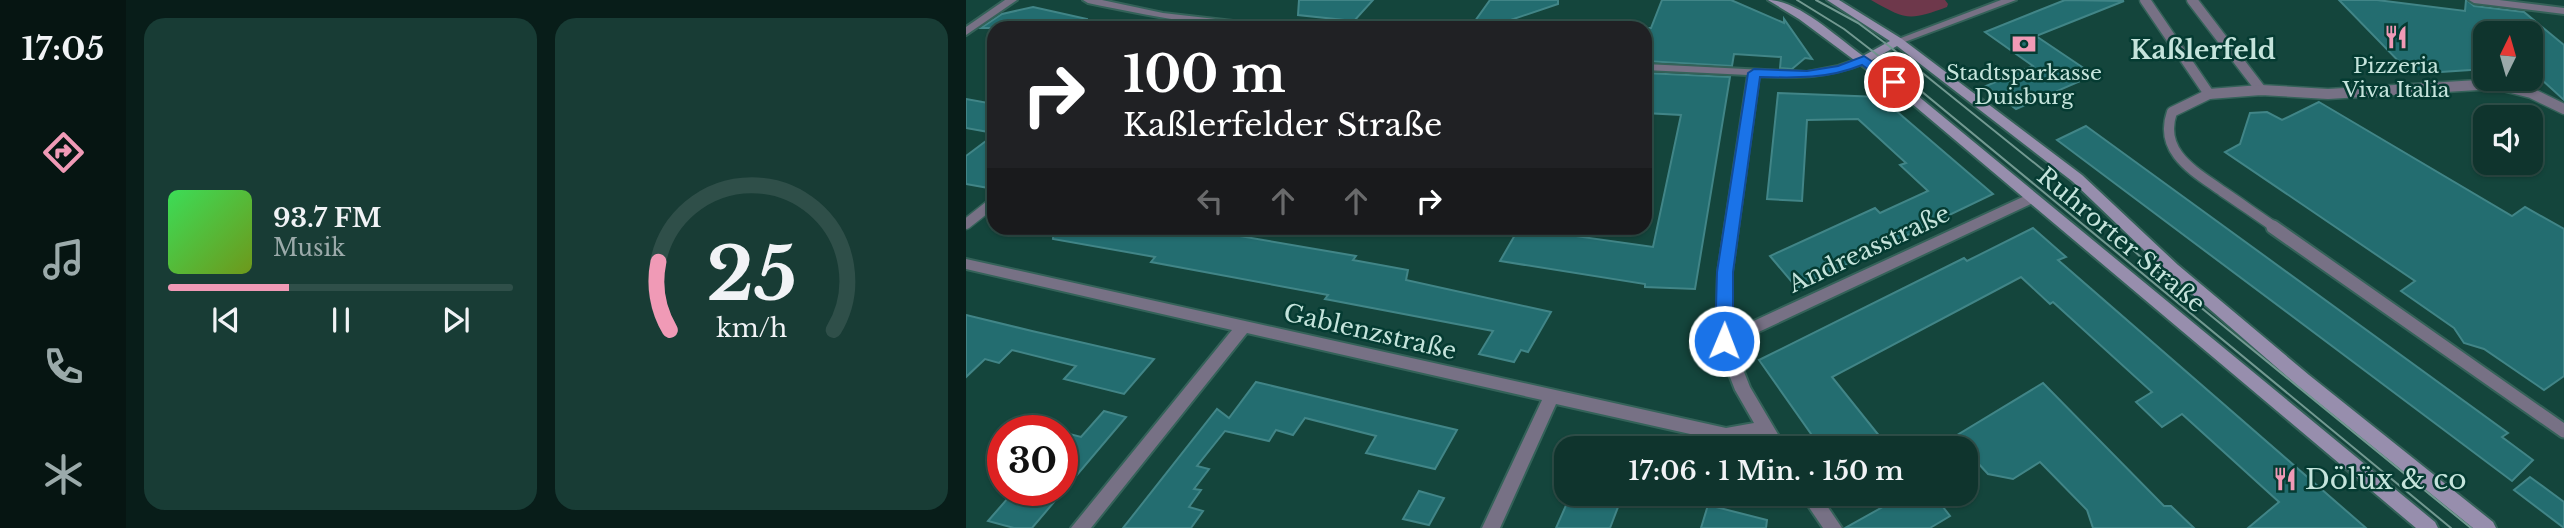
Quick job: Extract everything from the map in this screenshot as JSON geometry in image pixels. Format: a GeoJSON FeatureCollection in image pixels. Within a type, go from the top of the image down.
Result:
{"type":"FeatureCollection","features":[{"type":"Feature","properties":{"kind":"main road","name":"Ruhrorter Straße"},"geometry":{"type":"LineString","coordinates":[[1773,0],[1864,60],[2429,528]]}},
{"type":"Feature","properties":{"kind":"main road","name":"Ruhrorter Straße"},"geometry":{"type":"LineString","coordinates":[[1832,0],[1898,41],[2077,178],[2173,269],[2303,380],[2487,528]]}},
{"type":"Feature","properties":{"kind":"main road"},"geometry":{"type":"LineString","coordinates":[[1864,60],[1898,41]]}},
{"type":"Feature","properties":{"kind":"street"},"geometry":{"type":"LineString","coordinates":[[966,32],[1012,0]]}},
{"type":"Feature","properties":{"kind":"street"},"geometry":{"type":"LineString","coordinates":[[1088,0],[1163,16],[1207,21]]}},
{"type":"Feature","properties":{"kind":"street"},"geometry":{"type":"LineString","coordinates":[[1898,41],[2011,0]]}},
{"type":"Feature","properties":{"kind":"street"},"geometry":{"type":"LineString","coordinates":[[2474,0],[2564,11]]}},
{"type":"Feature","properties":{"kind":"street"},"geometry":{"type":"LineString","coordinates":[[1652,66],[1807,75],[1841,69],[1864,60]]}},
{"type":"Feature","properties":{"kind":"street"},"geometry":{"type":"LineString","coordinates":[[1754,73],[1725,272],[1724,341],[1743,390],[1770,436]]}},
{"type":"Feature","properties":{"kind":"street","name":"Andreasstraße"},"geometry":{"type":"LineString","coordinates":[[1724,341],[2032,198]]}},
{"type":"Feature","properties":{"kind":"street","name":"Gablenzstraße"},"geometry":{"type":"LineString","coordinates":[[966,264],[1726,435],[1765,429]]}},
{"type":"Feature","properties":{"kind":"street"},"geometry":{"type":"LineString","coordinates":[[1080,528],[1242,328]]}},
{"type":"Feature","properties":{"kind":"street"},"geometry":{"type":"LineString","coordinates":[[1491,528],[1551,397]]}},
{"type":"Feature","properties":{"kind":"street"},"geometry":{"type":"LineString","coordinates":[[1817,506],[1833,528]]}},
{"type":"Feature","properties":{"kind":"lane"},"geometry":{"type":"LineString","coordinates":[[2145,0],[2209,94]]}},
{"type":"Feature","properties":{"kind":"lane"},"geometry":{"type":"LineString","coordinates":[[2192,0],[2261,90]]}},
{"type":"Feature","properties":{"kind":"lane"},"geometry":{"type":"LineString","coordinates":[[2564,109],[2531,93],[2495,84],[2328,94],[2261,90],[2209,94],[2172,112],[2167,133],[2171,148],[2184,164],[2564,430]]}},
{"type":"Feature","properties":{"kind":"lane"},"geometry":{"type":"LineString","coordinates":[[966,225],[987,208]]}},
{"type":"Feature","properties":{"kind":"shaded area"},"geometry":{"type":"Polygon","coordinates":[[[1871,0],[1945,0],[1948,4],[1947,7],[1934,12],[1908,16],[1892,12],[1871,0]]]}},
{"type":"Feature","properties":{"kind":"building"},"geometry":{"type":"Polygon","coordinates":[[[1299,0],[1373,0],[1354,21],[1298,15],[1299,0]]]}},
{"type":"Feature","properties":{"kind":"building"},"geometry":{"type":"Polygon","coordinates":[[[1490,0],[1558,0],[1558,4],[1508,21],[1475,21],[1490,0]]]}},
{"type":"Feature","properties":{"kind":"building"},"geometry":{"type":"Polygon","coordinates":[[[1662,0],[1731,0],[1784,23],[1784,19],[1812,59],[1805,58],[1792,69],[1780,68],[1781,57],[1734,54],[1732,66],[1652,61],[1652,25],[1662,0]]]}},
{"type":"Feature","properties":{"kind":"building"},"geometry":{"type":"Polygon","coordinates":[[[2065,0],[2124,1],[2036,36],[2094,75],[2016,109],[1986,86],[2033,66],[1985,32],[2065,0]]]}},
{"type":"Feature","properties":{"kind":"building"},"geometry":{"type":"Polygon","coordinates":[[[2339,0],[2377,0],[2465,11],[2467,0],[2474,6],[2524,12],[2535,21],[2473,21],[2473,70],[2411,74],[2339,0]]]}},
{"type":"Feature","properties":{"kind":"building"},"geometry":{"type":"Polygon","coordinates":[[[1033,7],[1087,19],[992,21],[1002,14],[1033,7]]]}},
{"type":"Feature","properties":{"kind":"building"},"geometry":{"type":"Polygon","coordinates":[[[2543,28],[2564,45],[2564,100],[2543,81],[2543,28]]]}},
{"type":"Feature","properties":{"kind":"building"},"geometry":{"type":"Polygon","coordinates":[[[1652,73],[1730,77],[1695,289],[1645,287],[1645,284],[1500,261],[1515,235],[1568,235],[1653,247],[1681,115],[1652,113],[1652,73]]]}},
{"type":"Feature","properties":{"kind":"building"},"geometry":{"type":"Polygon","coordinates":[[[1778,93],[1880,97],[1993,194],[1797,288],[1770,256],[1875,208],[1880,213],[1928,191],[1900,165],[1906,163],[1858,119],[1807,120],[1802,201],[1767,199],[1778,93]]]}},
{"type":"Feature","properties":{"kind":"building"},"geometry":{"type":"Polygon","coordinates":[[[966,99],[987,103],[987,132],[966,128],[966,99]]]}},
{"type":"Feature","properties":{"kind":"building"},"geometry":{"type":"Polygon","coordinates":[[[2319,102],[2512,216],[2525,207],[2564,229],[2564,376],[2544,390],[2484,349],[2464,343],[2454,328],[2401,291],[2415,281],[2225,152],[2240,144],[2250,113],[2267,112],[2282,120],[2319,102]]]}},
{"type":"Feature","properties":{"kind":"building"},"geometry":{"type":"Polygon","coordinates":[[[2086,126],[2508,433],[2502,437],[2533,460],[2512,481],[2057,140],[2086,126]]]}},
{"type":"Feature","properties":{"kind":"building"},"geometry":{"type":"Polygon","coordinates":[[[987,140],[987,188],[966,184],[966,156],[987,140]]]}},
{"type":"Feature","properties":{"kind":"building"},"geometry":{"type":"Polygon","coordinates":[[[2033,228],[2066,257],[2058,260],[2366,528],[2248,528],[2279,502],[2182,414],[2162,427],[2136,402],[2152,392],[2053,302],[2050,304],[2021,277],[1832,377],[1879,436],[1813,436],[1759,360],[1964,258],[1967,261],[2033,228]]]}},
{"type":"Feature","properties":{"kind":"building"},"geometry":{"type":"Polygon","coordinates":[[[1053,235],[1234,235],[1356,256],[1353,260],[1408,270],[1406,280],[1551,312],[1528,352],[1521,350],[1514,362],[1479,354],[1493,331],[1325,299],[1328,295],[1151,262],[1155,257],[1053,239],[1053,235]]]}},
{"type":"Feature","properties":{"kind":"building"},"geometry":{"type":"Polygon","coordinates":[[[966,315],[1154,359],[1124,394],[1064,379],[1076,366],[1012,350],[999,363],[985,359],[966,377],[966,315]]]}},
{"type":"Feature","properties":{"kind":"building"},"geometry":{"type":"Polygon","coordinates":[[[1256,382],[1457,430],[1435,469],[1366,453],[1376,436],[1305,418],[1293,435],[1276,430],[1269,441],[1225,431],[1197,466],[1209,469],[1194,489],[1201,490],[1189,507],[1203,511],[1191,528],[1123,528],[1217,409],[1229,418],[1256,382]]]}},
{"type":"Feature","properties":{"kind":"building"},"geometry":{"type":"Polygon","coordinates":[[[2043,383],[2164,506],[2171,506],[2194,528],[2093,528],[2087,510],[2040,462],[2013,479],[1988,474],[1978,463],[1978,436],[1956,436],[2043,383]]]}},
{"type":"Feature","properties":{"kind":"building"},"geometry":{"type":"Polygon","coordinates":[[[1104,411],[1126,417],[1078,474],[1078,436],[1081,437],[1104,411]]]}},
{"type":"Feature","properties":{"kind":"building"},"geometry":{"type":"Polygon","coordinates":[[[2530,477],[2564,502],[2564,528],[2514,490],[2530,477]]]}},
{"type":"Feature","properties":{"kind":"building"},"geometry":{"type":"Polygon","coordinates":[[[1419,491],[1444,498],[1429,525],[1403,519],[1419,491]]]}},
{"type":"Feature","properties":{"kind":"building"},"geometry":{"type":"Polygon","coordinates":[[[1001,506],[1051,506],[1032,528],[1014,528],[988,521],[1001,506]]]}},
{"type":"Feature","properties":{"kind":"building"},"geometry":{"type":"Polygon","coordinates":[[[1566,506],[1618,506],[1610,528],[1556,528],[1566,506]]]}},
{"type":"Feature","properties":{"kind":"building"},"geometry":{"type":"Polygon","coordinates":[[[1708,506],[1767,520],[1766,528],[1701,528],[1708,506]]]}},
{"type":"Feature","properties":{"kind":"building"},"geometry":{"type":"Polygon","coordinates":[[[1884,506],[1942,506],[1950,516],[1930,528],[1845,528],[1884,506]]]}},
{"type":"Feature","properties":{"kind":"tram line"},"geometry":{"type":"LineString","coordinates":[[1797,0],[1844,29],[1875,53],[2451,528]]}},
{"type":"Feature","properties":{"kind":"tram line"},"geometry":{"type":"LineString","coordinates":[[1816,0],[1858,23],[1889,46],[2063,186],[2155,270],[2471,528]]}},
{"type":"Feature","properties":{"kind":"place","name":"Pizzeria Viva Italia"},"geometry":{"type":"Point","coordinates":[2396,37]}},
{"type":"Feature","properties":{"kind":"place","name":"Stadtsparkasse Duisburg"},"geometry":{"type":"Point","coordinates":[2024,44]}},
{"type":"Feature","properties":{"kind":"place","name":"Dölüx & co"},"geometry":{"type":"Point","coordinates":[2285,479]}},
{"type":"Feature","properties":{"kind":"district","name":"Kaßlerfeld"},"geometry":{"type":"Point","coordinates":[2203,50]}},
{"type":"Feature","properties":{"kind":"route"},"geometry":{"type":"LineString","coordinates":[[1724,341],[1725,272],[1754,73],[1826,73],[1864,60],[1894,82]]}}]}
